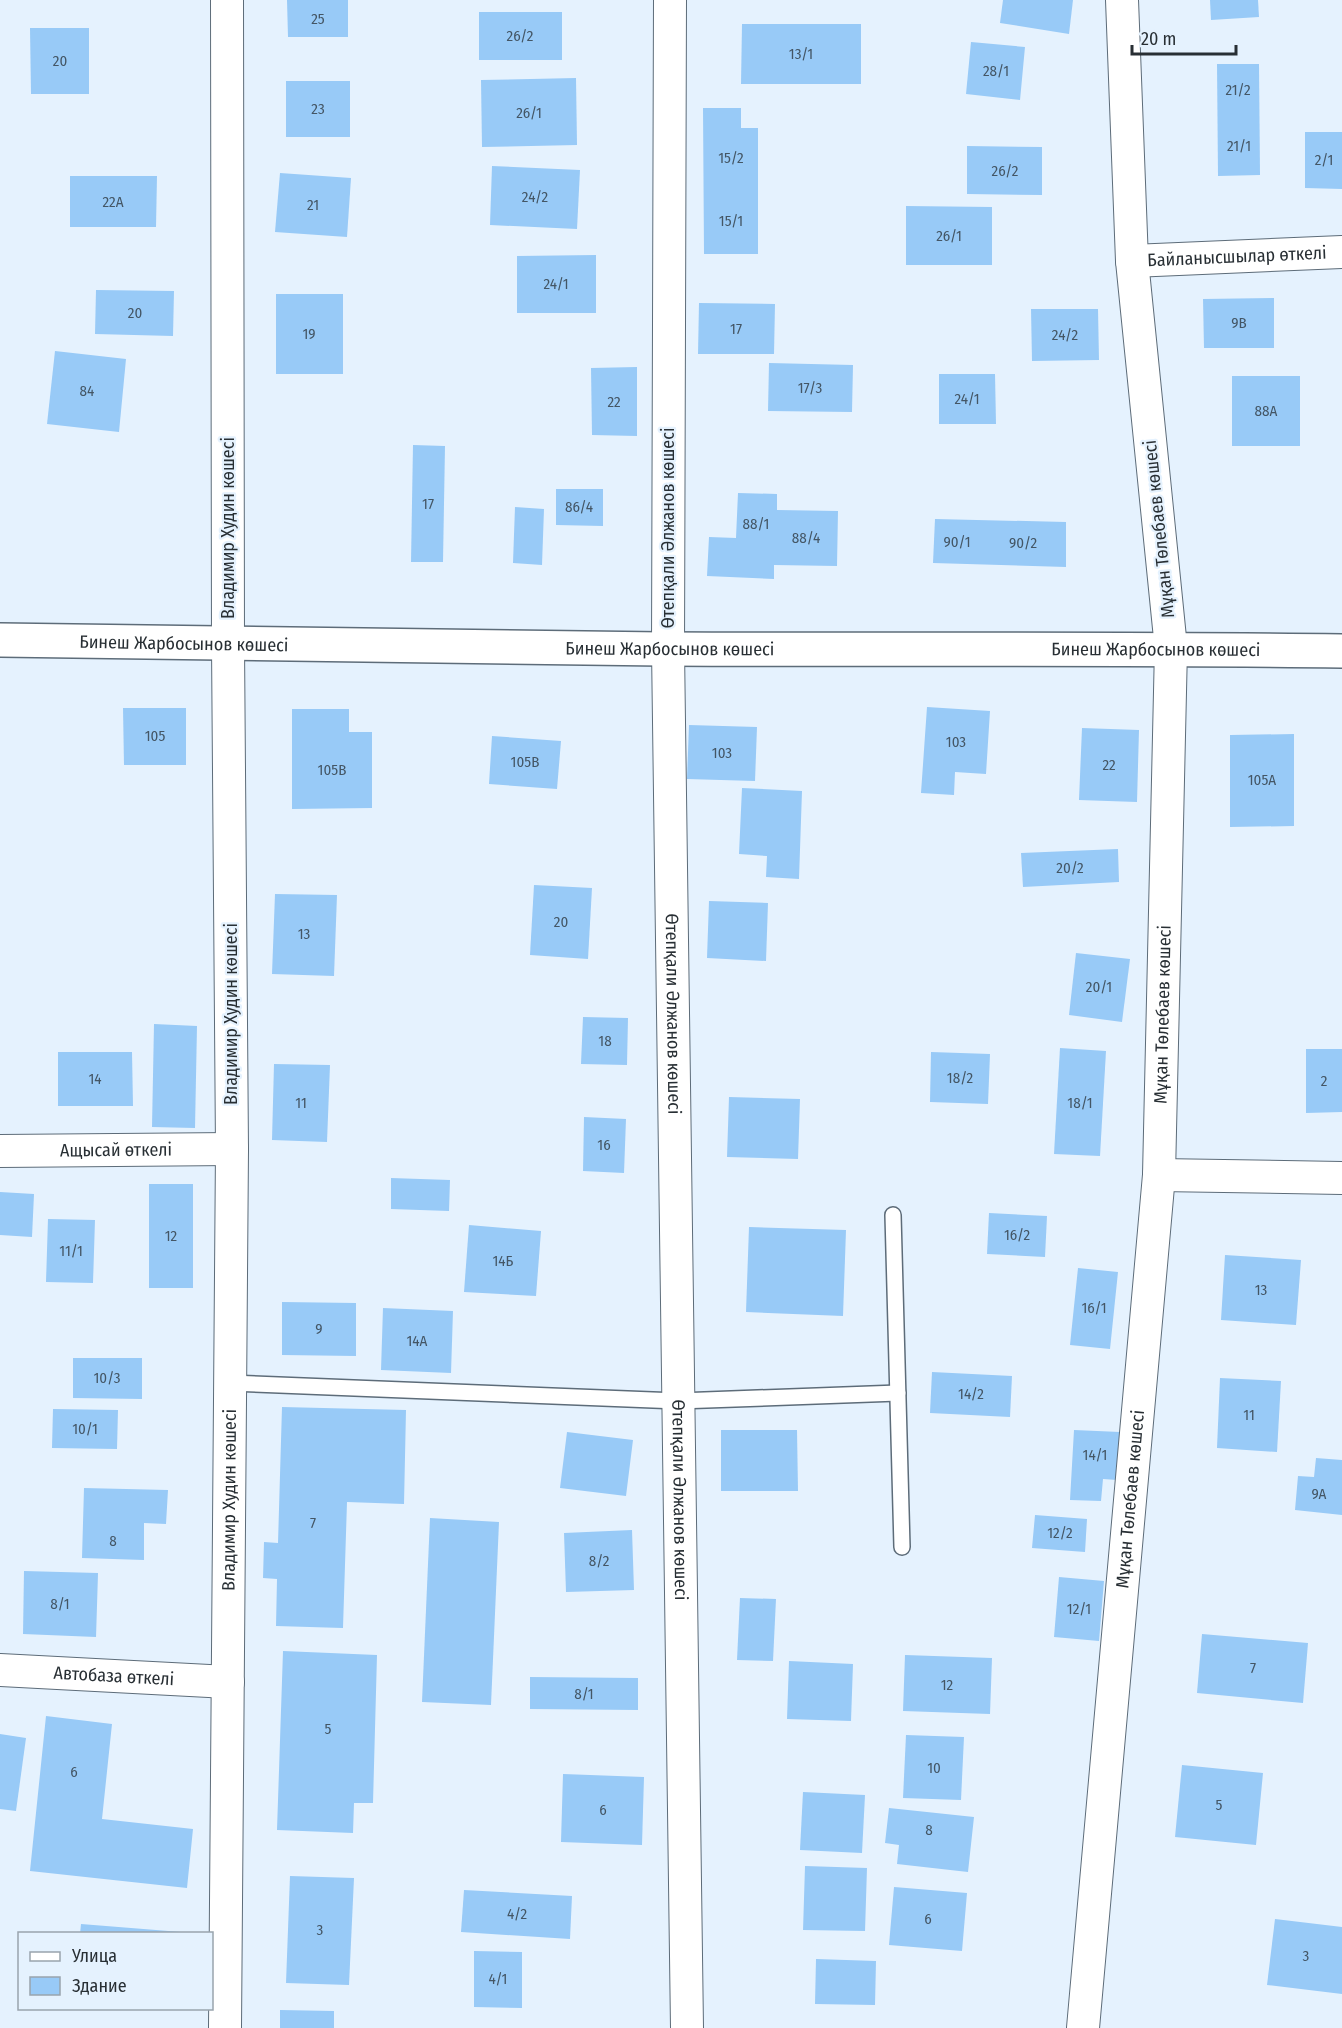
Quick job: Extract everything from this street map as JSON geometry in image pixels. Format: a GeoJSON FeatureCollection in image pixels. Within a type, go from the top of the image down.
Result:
{"type":"FeatureCollection","features":[{"type":"Feature","properties":{"kind":"street","name":"Владимир Худин көшесі"},"geometry":{"type":"LineString","coordinates":[[225,2028],[232,1149],[228,645],[227,0]]}},
{"type":"Feature","properties":{"kind":"street","name":"Өтепқали Әлжанов көшесі"},"geometry":{"type":"LineString","coordinates":[[670,0],[668,649],[687,2028]]}},
{"type":"Feature","properties":{"kind":"street","name":"Мұқан Төлебаев көшесі"},"geometry":{"type":"LineString","coordinates":[[1083,2028],[1159,1175],[1171,648],[1132,261],[1122,0]]}},
{"type":"Feature","properties":{"kind":"street","name":"Байланысшылар өткелі"},"geometry":{"type":"LineString","coordinates":[[1132,261],[1342,252]]}},
{"type":"Feature","properties":{"kind":"street","name":"Бинеш Жарбосынов көшесі"},"geometry":{"type":"LineString","coordinates":[[0,640],[228,645],[668,649],[1171,648],[1342,651]]}},
{"type":"Feature","properties":{"kind":"street","name":"Ащысай өткелі"},"geometry":{"type":"LineString","coordinates":[[0,1150],[232,1149]]}},
{"type":"Feature","properties":{"kind":"street"},"geometry":{"type":"LineString","coordinates":[[1159,1175],[1342,1178]]}},
{"type":"Feature","properties":{"kind":"street","name":"Автобаза өткелі"},"geometry":{"type":"LineString","coordinates":[[0,1670],[228,1682]]}},
{"type":"Feature","properties":{"kind":"lane"},"geometry":{"type":"LineString","coordinates":[[893,1215],[902,1547]]}},
{"type":"Feature","properties":{"kind":"lane"},"geometry":{"type":"LineString","coordinates":[[230,1383],[678,1401],[898,1393]]}},
{"type":"Feature","properties":{"kind":"building"},"geometry":{"type":"Polygon","coordinates":[[[287,0],[348,0],[348,37],[288,37],[287,0]]]}},
{"type":"Feature","properties":{"kind":"building"},"geometry":{"type":"Polygon","coordinates":[[[1003,0],[1073,0],[1069,34],[1000,23],[1003,0]]]}},
{"type":"Feature","properties":{"kind":"building"},"geometry":{"type":"Polygon","coordinates":[[[1210,0],[1258,0],[1259,17],[1211,20],[1210,0]]]}},
{"type":"Feature","properties":{"kind":"building"},"geometry":{"type":"Polygon","coordinates":[[[479,12],[562,12],[562,60],[479,60],[479,12]]]}},
{"type":"Feature","properties":{"kind":"building"},"geometry":{"type":"Polygon","coordinates":[[[742,24],[861,24],[861,84],[741,84],[742,24]]]}},
{"type":"Feature","properties":{"kind":"building"},"geometry":{"type":"Polygon","coordinates":[[[30,28],[89,28],[89,94],[31,94],[30,28]]]}},
{"type":"Feature","properties":{"kind":"building"},"geometry":{"type":"Polygon","coordinates":[[[971,42],[1025,47],[1020,100],[966,94],[971,42]]]}},
{"type":"Feature","properties":{"kind":"building"},"geometry":{"type":"Polygon","coordinates":[[[1217,64],[1259,64],[1260,175],[1218,176],[1217,64]]]}},
{"type":"Feature","properties":{"kind":"building"},"geometry":{"type":"Polygon","coordinates":[[[576,78],[577,145],[482,147],[481,80],[576,78]]]}},
{"type":"Feature","properties":{"kind":"building"},"geometry":{"type":"Polygon","coordinates":[[[286,81],[350,81],[350,137],[286,137],[286,81]]]}},
{"type":"Feature","properties":{"kind":"building"},"geometry":{"type":"Polygon","coordinates":[[[703,108],[741,108],[741,128],[758,128],[758,254],[704,254],[703,108]]]}},
{"type":"Feature","properties":{"kind":"building"},"geometry":{"type":"Polygon","coordinates":[[[1305,132],[1342,132],[1342,189],[1305,188],[1305,132]]]}},
{"type":"Feature","properties":{"kind":"building"},"geometry":{"type":"Polygon","coordinates":[[[967,146],[1042,147],[1042,195],[967,194],[967,146]]]}},
{"type":"Feature","properties":{"kind":"building"},"geometry":{"type":"Polygon","coordinates":[[[492,166],[580,170],[577,229],[490,225],[492,166]]]}},
{"type":"Feature","properties":{"kind":"building"},"geometry":{"type":"Polygon","coordinates":[[[280,173],[351,178],[347,237],[275,232],[280,173]]]}},
{"type":"Feature","properties":{"kind":"building"},"geometry":{"type":"Polygon","coordinates":[[[70,176],[157,176],[156,227],[70,227],[70,176]]]}},
{"type":"Feature","properties":{"kind":"building"},"geometry":{"type":"Polygon","coordinates":[[[906,206],[992,207],[992,265],[906,265],[906,206]]]}},
{"type":"Feature","properties":{"kind":"building"},"geometry":{"type":"Polygon","coordinates":[[[596,255],[596,313],[517,313],[517,256],[596,255]]]}},
{"type":"Feature","properties":{"kind":"building"},"geometry":{"type":"Polygon","coordinates":[[[96,290],[174,291],[173,336],[95,334],[96,290]]]}},
{"type":"Feature","properties":{"kind":"building"},"geometry":{"type":"Polygon","coordinates":[[[276,294],[343,294],[343,374],[276,374],[276,294]]]}},
{"type":"Feature","properties":{"kind":"building"},"geometry":{"type":"Polygon","coordinates":[[[1274,298],[1274,348],[1204,348],[1203,299],[1274,298]]]}},
{"type":"Feature","properties":{"kind":"building"},"geometry":{"type":"Polygon","coordinates":[[[699,303],[775,304],[774,354],[698,354],[699,303]]]}},
{"type":"Feature","properties":{"kind":"building"},"geometry":{"type":"Polygon","coordinates":[[[1031,309],[1098,309],[1099,360],[1032,361],[1031,309]]]}},
{"type":"Feature","properties":{"kind":"building"},"geometry":{"type":"Polygon","coordinates":[[[55,351],[126,359],[119,432],[47,424],[55,351]]]}},
{"type":"Feature","properties":{"kind":"building"},"geometry":{"type":"Polygon","coordinates":[[[769,363],[853,365],[852,412],[768,411],[769,363]]]}},
{"type":"Feature","properties":{"kind":"building"},"geometry":{"type":"Polygon","coordinates":[[[637,367],[637,436],[592,435],[591,368],[637,367]]]}},
{"type":"Feature","properties":{"kind":"building"},"geometry":{"type":"Polygon","coordinates":[[[939,374],[995,374],[996,424],[939,424],[939,374]]]}},
{"type":"Feature","properties":{"kind":"building"},"geometry":{"type":"Polygon","coordinates":[[[1232,376],[1300,376],[1300,446],[1232,446],[1232,376]]]}},
{"type":"Feature","properties":{"kind":"building"},"geometry":{"type":"Polygon","coordinates":[[[413,445],[445,446],[443,562],[411,562],[413,445]]]}},
{"type":"Feature","properties":{"kind":"building"},"geometry":{"type":"Polygon","coordinates":[[[556,489],[603,489],[603,526],[556,525],[556,489]]]}},
{"type":"Feature","properties":{"kind":"building"},"geometry":{"type":"Polygon","coordinates":[[[738,493],[777,494],[777,510],[838,511],[837,566],[774,565],[774,579],[707,576],[709,537],[736,538],[738,493]]]}},
{"type":"Feature","properties":{"kind":"building"},"geometry":{"type":"Polygon","coordinates":[[[515,507],[544,509],[542,565],[513,563],[515,507]]]}},
{"type":"Feature","properties":{"kind":"building"},"geometry":{"type":"Polygon","coordinates":[[[935,519],[1066,522],[1066,567],[933,563],[935,519]]]}},
{"type":"Feature","properties":{"kind":"building"},"geometry":{"type":"Polygon","coordinates":[[[927,707],[990,711],[986,774],[955,772],[954,795],[921,793],[927,707]]]}},
{"type":"Feature","properties":{"kind":"building"},"geometry":{"type":"Polygon","coordinates":[[[123,708],[186,708],[186,765],[124,765],[123,708]]]}},
{"type":"Feature","properties":{"kind":"building"},"geometry":{"type":"Polygon","coordinates":[[[292,709],[349,709],[349,732],[372,732],[372,808],[292,809],[292,709]]]}},
{"type":"Feature","properties":{"kind":"building"},"geometry":{"type":"Polygon","coordinates":[[[689,725],[757,727],[755,781],[687,779],[689,725]]]}},
{"type":"Feature","properties":{"kind":"building"},"geometry":{"type":"Polygon","coordinates":[[[1082,728],[1139,730],[1137,802],[1079,800],[1082,728]]]}},
{"type":"Feature","properties":{"kind":"building"},"geometry":{"type":"Polygon","coordinates":[[[1294,734],[1294,826],[1230,827],[1230,735],[1294,734]]]}},
{"type":"Feature","properties":{"kind":"building"},"geometry":{"type":"Polygon","coordinates":[[[492,736],[561,741],[557,789],[489,784],[492,736]]]}},
{"type":"Feature","properties":{"kind":"building"},"geometry":{"type":"Polygon","coordinates":[[[742,788],[802,791],[799,879],[766,877],[767,856],[739,854],[742,788]]]}},
{"type":"Feature","properties":{"kind":"building"},"geometry":{"type":"Polygon","coordinates":[[[1118,849],[1119,882],[1023,887],[1021,853],[1118,849]]]}},
{"type":"Feature","properties":{"kind":"building"},"geometry":{"type":"Polygon","coordinates":[[[534,885],[592,888],[588,959],[530,955],[534,885]]]}},
{"type":"Feature","properties":{"kind":"building"},"geometry":{"type":"Polygon","coordinates":[[[275,894],[337,895],[334,976],[272,974],[275,894]]]}},
{"type":"Feature","properties":{"kind":"building"},"geometry":{"type":"Polygon","coordinates":[[[709,901],[768,903],[766,961],[707,958],[709,901]]]}},
{"type":"Feature","properties":{"kind":"building"},"geometry":{"type":"Polygon","coordinates":[[[1076,953],[1130,959],[1122,1022],[1069,1015],[1076,953]]]}},
{"type":"Feature","properties":{"kind":"building"},"geometry":{"type":"Polygon","coordinates":[[[583,1017],[628,1018],[627,1065],[581,1064],[583,1017]]]}},
{"type":"Feature","properties":{"kind":"building"},"geometry":{"type":"Polygon","coordinates":[[[154,1024],[197,1026],[195,1128],[152,1127],[154,1024]]]}},
{"type":"Feature","properties":{"kind":"building"},"geometry":{"type":"Polygon","coordinates":[[[1060,1048],[1106,1051],[1100,1156],[1054,1154],[1060,1048]]]}},
{"type":"Feature","properties":{"kind":"building"},"geometry":{"type":"Polygon","coordinates":[[[1306,1049],[1342,1049],[1342,1112],[1306,1113],[1306,1049]]]}},
{"type":"Feature","properties":{"kind":"building"},"geometry":{"type":"Polygon","coordinates":[[[58,1052],[132,1052],[133,1106],[58,1106],[58,1052]]]}},
{"type":"Feature","properties":{"kind":"building"},"geometry":{"type":"Polygon","coordinates":[[[931,1052],[990,1054],[988,1104],[930,1102],[931,1052]]]}},
{"type":"Feature","properties":{"kind":"building"},"geometry":{"type":"Polygon","coordinates":[[[274,1064],[330,1065],[327,1142],[272,1140],[274,1064]]]}},
{"type":"Feature","properties":{"kind":"building"},"geometry":{"type":"Polygon","coordinates":[[[729,1097],[800,1099],[798,1159],[727,1157],[729,1097]]]}},
{"type":"Feature","properties":{"kind":"building"},"geometry":{"type":"Polygon","coordinates":[[[584,1117],[626,1119],[624,1173],[583,1171],[584,1117]]]}},
{"type":"Feature","properties":{"kind":"building"},"geometry":{"type":"Polygon","coordinates":[[[391,1178],[450,1180],[449,1211],[391,1209],[391,1178]]]}},
{"type":"Feature","properties":{"kind":"building"},"geometry":{"type":"Polygon","coordinates":[[[149,1184],[193,1184],[193,1288],[149,1288],[149,1184]]]}},
{"type":"Feature","properties":{"kind":"building"},"geometry":{"type":"Polygon","coordinates":[[[0,1192],[34,1194],[32,1237],[0,1235],[0,1192]]]}},
{"type":"Feature","properties":{"kind":"building"},"geometry":{"type":"Polygon","coordinates":[[[989,1213],[1047,1216],[1045,1257],[987,1254],[989,1213]]]}},
{"type":"Feature","properties":{"kind":"building"},"geometry":{"type":"Polygon","coordinates":[[[48,1219],[95,1220],[93,1283],[46,1282],[48,1219]]]}},
{"type":"Feature","properties":{"kind":"building"},"geometry":{"type":"Polygon","coordinates":[[[469,1225],[541,1231],[536,1296],[464,1292],[469,1225]]]}},
{"type":"Feature","properties":{"kind":"building"},"geometry":{"type":"Polygon","coordinates":[[[749,1227],[846,1230],[843,1316],[746,1312],[749,1227]]]}},
{"type":"Feature","properties":{"kind":"building"},"geometry":{"type":"Polygon","coordinates":[[[1225,1255],[1301,1260],[1296,1325],[1221,1320],[1225,1255]]]}},
{"type":"Feature","properties":{"kind":"building"},"geometry":{"type":"Polygon","coordinates":[[[1078,1268],[1118,1272],[1110,1349],[1070,1345],[1078,1268]]]}},
{"type":"Feature","properties":{"kind":"building"},"geometry":{"type":"Polygon","coordinates":[[[282,1302],[356,1303],[356,1356],[282,1355],[282,1302]]]}},
{"type":"Feature","properties":{"kind":"building"},"geometry":{"type":"Polygon","coordinates":[[[383,1308],[453,1311],[451,1373],[381,1370],[383,1308]]]}},
{"type":"Feature","properties":{"kind":"building"},"geometry":{"type":"Polygon","coordinates":[[[73,1358],[142,1358],[142,1399],[73,1398],[73,1358]]]}},
{"type":"Feature","properties":{"kind":"building"},"geometry":{"type":"Polygon","coordinates":[[[932,1372],[1012,1376],[1010,1417],[930,1413],[932,1372]]]}},
{"type":"Feature","properties":{"kind":"building"},"geometry":{"type":"Polygon","coordinates":[[[1220,1378],[1281,1381],[1277,1452],[1217,1448],[1220,1378]]]}},
{"type":"Feature","properties":{"kind":"building"},"geometry":{"type":"Polygon","coordinates":[[[282,1407],[406,1410],[404,1504],[347,1502],[343,1628],[276,1626],[277,1579],[263,1578],[264,1542],[278,1543],[282,1407]]]}},
{"type":"Feature","properties":{"kind":"building"},"geometry":{"type":"Polygon","coordinates":[[[53,1409],[118,1410],[117,1449],[52,1448],[53,1409]]]}},
{"type":"Feature","properties":{"kind":"building"},"geometry":{"type":"Polygon","coordinates":[[[721,1430],[797,1430],[798,1491],[721,1491],[721,1430]]]}},
{"type":"Feature","properties":{"kind":"building"},"geometry":{"type":"Polygon","coordinates":[[[1074,1430],[1120,1432],[1117,1480],[1103,1479],[1101,1501],[1070,1500],[1074,1430]]]}},
{"type":"Feature","properties":{"kind":"building"},"geometry":{"type":"Polygon","coordinates":[[[567,1432],[633,1440],[626,1496],[560,1488],[567,1432]]]}},
{"type":"Feature","properties":{"kind":"building"},"geometry":{"type":"Polygon","coordinates":[[[1316,1458],[1342,1460],[1342,1515],[1295,1510],[1298,1476],[1314,1477],[1316,1458]]]}},
{"type":"Feature","properties":{"kind":"building"},"geometry":{"type":"Polygon","coordinates":[[[84,1488],[168,1490],[166,1524],[144,1523],[144,1560],[82,1558],[84,1488]]]}},
{"type":"Feature","properties":{"kind":"building"},"geometry":{"type":"Polygon","coordinates":[[[1035,1515],[1087,1519],[1085,1552],[1032,1548],[1035,1515]]]}},
{"type":"Feature","properties":{"kind":"building"},"geometry":{"type":"Polygon","coordinates":[[[430,1518],[499,1522],[491,1705],[422,1702],[430,1518]]]}},
{"type":"Feature","properties":{"kind":"building"},"geometry":{"type":"Polygon","coordinates":[[[632,1530],[634,1590],[566,1592],[564,1533],[632,1530]]]}},
{"type":"Feature","properties":{"kind":"building"},"geometry":{"type":"Polygon","coordinates":[[[24,1571],[98,1573],[96,1637],[23,1634],[24,1571]]]}},
{"type":"Feature","properties":{"kind":"building"},"geometry":{"type":"Polygon","coordinates":[[[1059,1577],[1104,1581],[1099,1641],[1054,1637],[1059,1577]]]}},
{"type":"Feature","properties":{"kind":"building"},"geometry":{"type":"Polygon","coordinates":[[[740,1598],[776,1599],[773,1661],[737,1660],[740,1598]]]}},
{"type":"Feature","properties":{"kind":"building"},"geometry":{"type":"Polygon","coordinates":[[[1202,1634],[1308,1643],[1303,1703],[1197,1693],[1202,1634]]]}},
{"type":"Feature","properties":{"kind":"building"},"geometry":{"type":"Polygon","coordinates":[[[283,1651],[377,1655],[373,1803],[354,1803],[353,1833],[277,1830],[283,1651]]]}},
{"type":"Feature","properties":{"kind":"building"},"geometry":{"type":"Polygon","coordinates":[[[905,1655],[992,1658],[990,1714],[903,1711],[905,1655]]]}},
{"type":"Feature","properties":{"kind":"building"},"geometry":{"type":"Polygon","coordinates":[[[789,1661],[853,1664],[851,1721],[787,1719],[789,1661]]]}},
{"type":"Feature","properties":{"kind":"building"},"geometry":{"type":"Polygon","coordinates":[[[530,1677],[638,1678],[638,1710],[530,1709],[530,1677]]]}},
{"type":"Feature","properties":{"kind":"building"},"geometry":{"type":"Polygon","coordinates":[[[46,1716],[112,1724],[102,1819],[193,1829],[187,1888],[30,1871],[46,1716]]]}},
{"type":"Feature","properties":{"kind":"building"},"geometry":{"type":"Polygon","coordinates":[[[0,1734],[26,1738],[16,1811],[0,1809],[0,1734]]]}},
{"type":"Feature","properties":{"kind":"building"},"geometry":{"type":"Polygon","coordinates":[[[906,1735],[964,1737],[961,1800],[903,1798],[906,1735]]]}},
{"type":"Feature","properties":{"kind":"building"},"geometry":{"type":"Polygon","coordinates":[[[1182,1765],[1263,1773],[1256,1845],[1175,1837],[1182,1765]]]}},
{"type":"Feature","properties":{"kind":"building"},"geometry":{"type":"Polygon","coordinates":[[[563,1774],[644,1777],[642,1845],[561,1842],[563,1774]]]}},
{"type":"Feature","properties":{"kind":"building"},"geometry":{"type":"Polygon","coordinates":[[[803,1792],[865,1795],[862,1853],[800,1850],[803,1792]]]}},
{"type":"Feature","properties":{"kind":"building"},"geometry":{"type":"Polygon","coordinates":[[[889,1808],[974,1817],[968,1872],[897,1864],[899,1845],[885,1843],[889,1808]]]}},
{"type":"Feature","properties":{"kind":"building"},"geometry":{"type":"Polygon","coordinates":[[[805,1866],[867,1868],[865,1931],[803,1930],[805,1866]]]}},
{"type":"Feature","properties":{"kind":"building"},"geometry":{"type":"Polygon","coordinates":[[[290,1876],[354,1878],[349,1985],[286,1983],[290,1876]]]}},
{"type":"Feature","properties":{"kind":"building"},"geometry":{"type":"Polygon","coordinates":[[[894,1887],[967,1893],[962,1951],[889,1945],[894,1887]]]}},
{"type":"Feature","properties":{"kind":"building"},"geometry":{"type":"Polygon","coordinates":[[[464,1890],[572,1896],[570,1939],[461,1932],[464,1890]]]}},
{"type":"Feature","properties":{"kind":"building"},"geometry":{"type":"Polygon","coordinates":[[[1275,1919],[1342,1927],[1342,1994],[1267,1985],[1275,1919]]]}},
{"type":"Feature","properties":{"kind":"building"},"geometry":{"type":"Polygon","coordinates":[[[81,1924],[181,1932],[80,1932],[81,1924]]]}},
{"type":"Feature","properties":{"kind":"building"},"geometry":{"type":"Polygon","coordinates":[[[474,1951],[522,1952],[522,2008],[474,2007],[474,1951]]]}},
{"type":"Feature","properties":{"kind":"building"},"geometry":{"type":"Polygon","coordinates":[[[816,1959],[876,1961],[875,2005],[815,2004],[816,1959]]]}},
{"type":"Feature","properties":{"kind":"building"},"geometry":{"type":"Polygon","coordinates":[[[280,2010],[334,2011],[334,2028],[280,2028],[280,2010]]]}}]}
